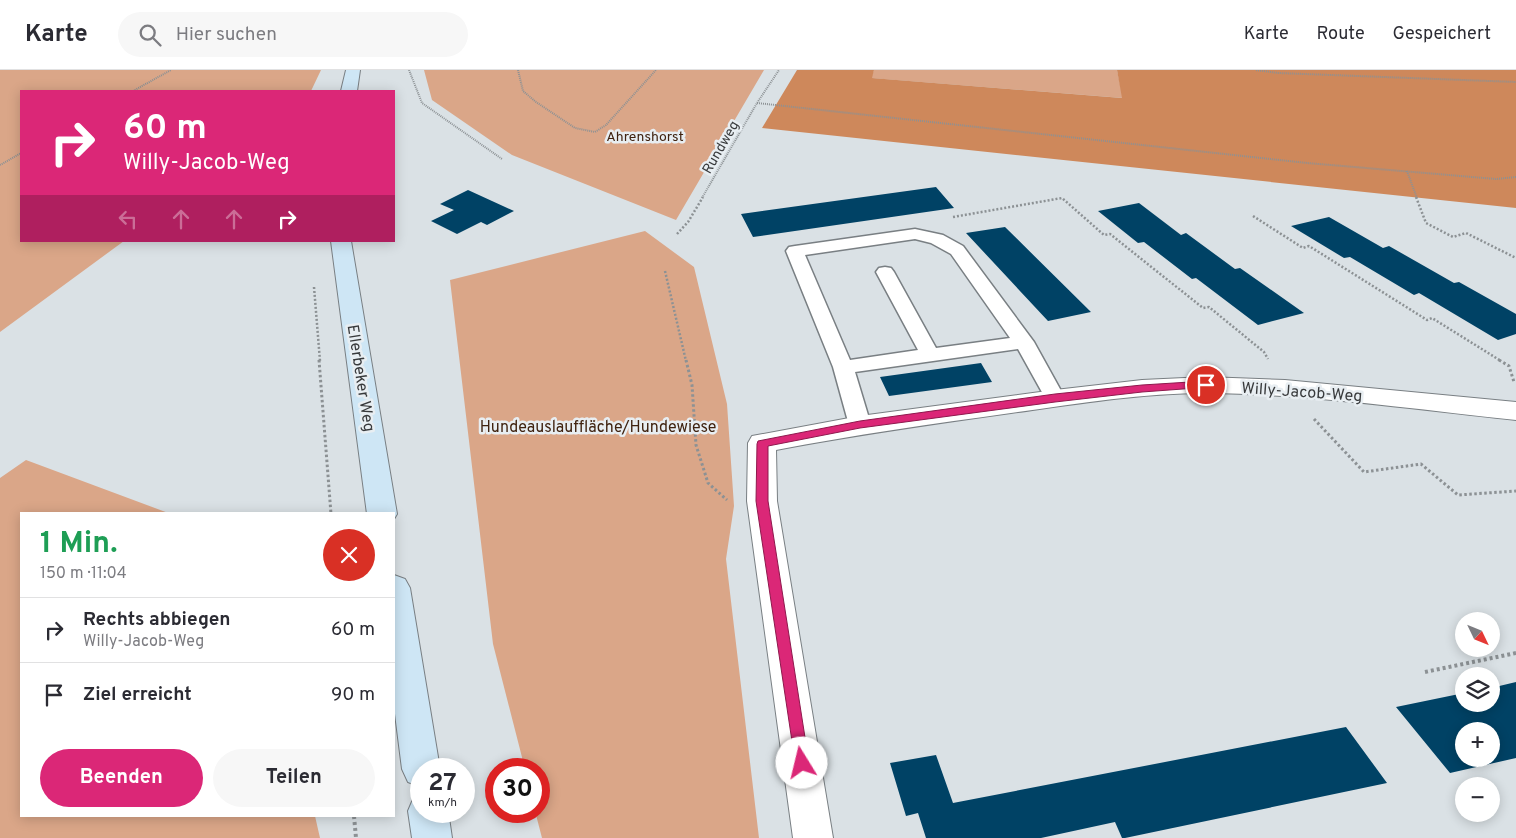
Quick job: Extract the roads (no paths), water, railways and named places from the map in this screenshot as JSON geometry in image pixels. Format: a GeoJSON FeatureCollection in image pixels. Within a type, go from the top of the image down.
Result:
{"type":"FeatureCollection","features":[{"type":"Feature","properties":{"kind":"street"},"geometry":{"type":"LineString","coordinates":[[349,90],[353,70]]}},
{"type":"Feature","properties":{"kind":"street","name":"Ellerbeker Weg"},"geometry":{"type":"LineString","coordinates":[[341,242],[382,512]]}},
{"type":"Feature","properties":{"kind":"street","name":"Willy-Jacob-Weg"},"geometry":{"type":"LineString","coordinates":[[813,838],[762,501],[762,444],[860,425],[1055,398],[1142,388],[1206,385],[1285,388],[1516,411]]}},
{"type":"Feature","properties":{"kind":"street"},"geometry":{"type":"LineString","coordinates":[[395,595],[419,758]]}},
{"type":"Feature","properties":{"kind":"street"},"geometry":{"type":"LineString","coordinates":[[430,823],[432,838]]}},
{"type":"Feature","properties":{"kind":"lane"},"geometry":{"type":"LineString","coordinates":[[860,425],[843,367],[795,251],[914,234],[937,239],[958,250],[1024,342],[1055,398]]}},
{"type":"Feature","properties":{"kind":"lane"},"geometry":{"type":"LineString","coordinates":[[885,272],[930,355]]}},
{"type":"Feature","properties":{"kind":"lane"},"geometry":{"type":"LineString","coordinates":[[843,367],[1024,342]]}},
{"type":"Feature","properties":{"kind":"park label","name":"Ahrenshorst"},"geometry":{"type":"Point","coordinates":[645,136]}},
{"type":"Feature","properties":{"kind":"park label","name":"Hundeauslauffläche/Hundewiese"},"geometry":{"type":"Point","coordinates":[598,426]}}]}
